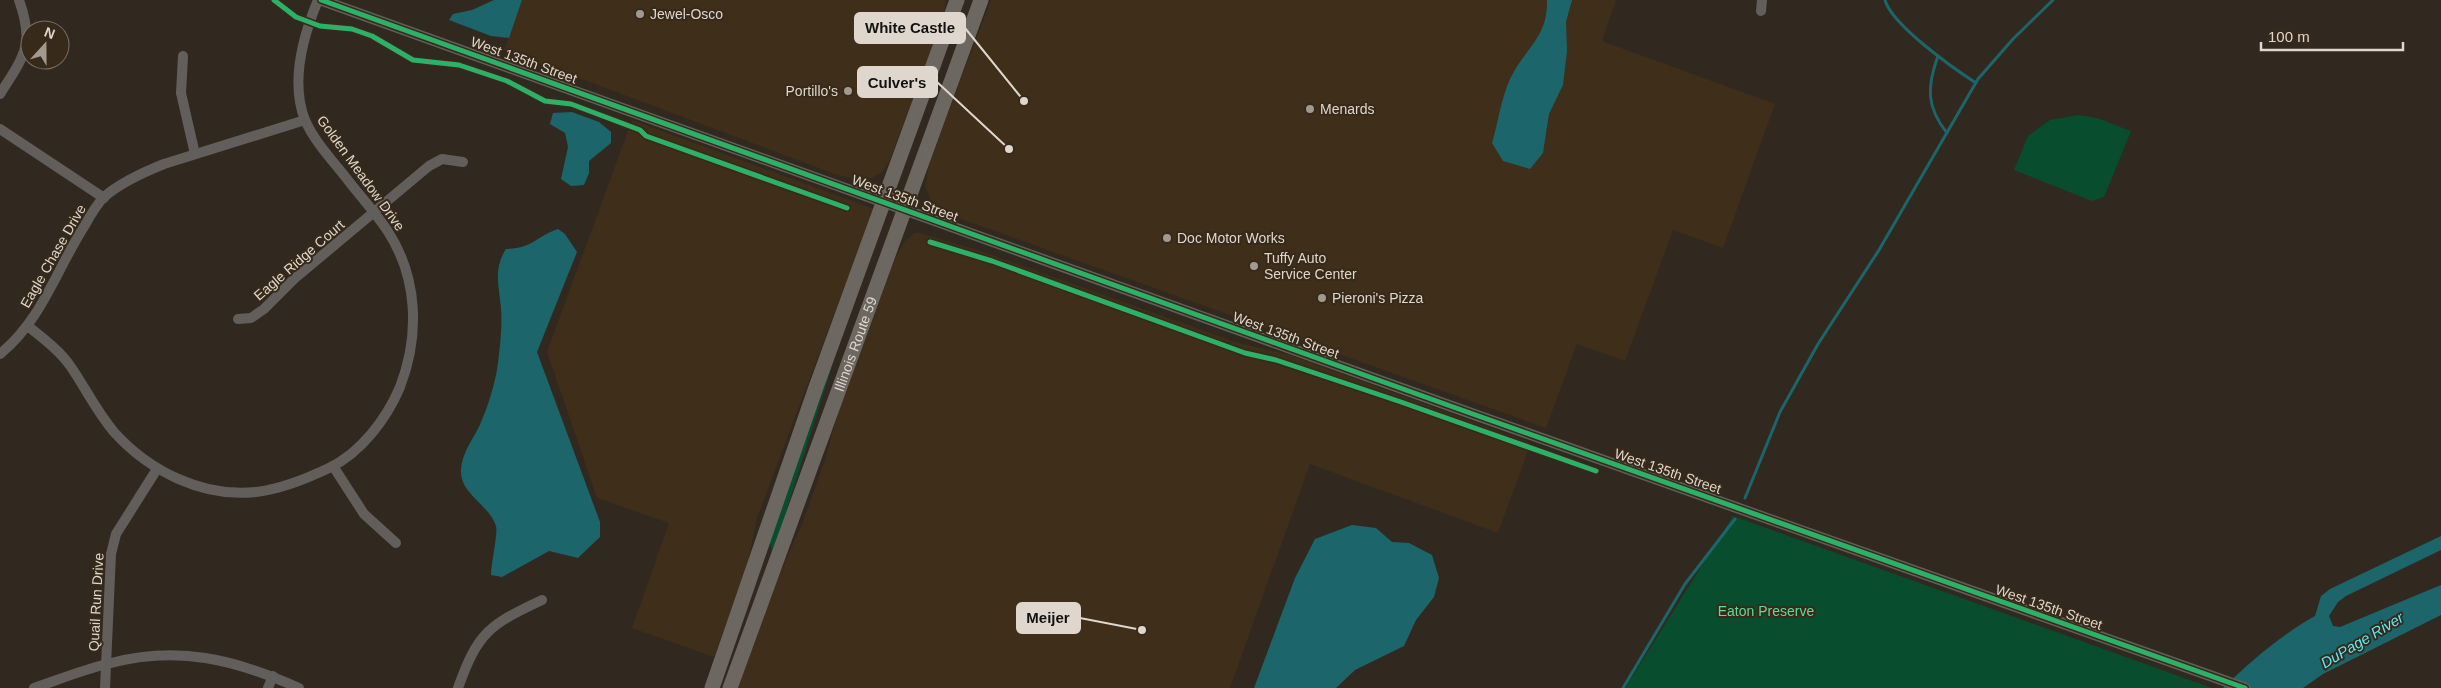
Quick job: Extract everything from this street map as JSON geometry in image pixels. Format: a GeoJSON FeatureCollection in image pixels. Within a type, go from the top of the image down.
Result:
{"type":"FeatureCollection","features":[{"type":"Feature","properties":{"kind":"main road","name":"Illinois Route 59"},"geometry":{"type":"LineString","coordinates":[[712,688],[763,540],[957,0]]}},
{"type":"Feature","properties":{"kind":"main road","name":"Illinois Route 59"},"geometry":{"type":"LineString","coordinates":[[730,688],[982,0]]}},
{"type":"Feature","properties":{"kind":"main road"},"geometry":{"type":"LineString","coordinates":[[763,540],[770,577]]}},
{"type":"Feature","properties":{"kind":"street"},"geometry":{"type":"LineString","coordinates":[[0,94],[18,66],[27,45],[26,21],[18,0]]}},
{"type":"Feature","properties":{"kind":"street","name":"Golden Meadow Drive"},"geometry":{"type":"LineString","coordinates":[[29,326],[56,349],[71,367],[97,410],[114,432],[157,469],[200,486],[226,491],[254,492],[303,480],[334,466],[359,446],[380,423],[395,399],[406,370],[412,342],[414,310],[408,278],[398,250],[387,229],[325,152],[305,120],[300,94],[300,63],[307,31],[320,0]]}},
{"type":"Feature","properties":{"kind":"street","name":"West 135th Street"},"geometry":{"type":"LineString","coordinates":[[320,0],[1968,591],[2245,688]]}},
{"type":"Feature","properties":{"kind":"street"},"geometry":{"type":"LineString","coordinates":[[1761,11],[1762,0]]}},
{"type":"Feature","properties":{"kind":"street"},"geometry":{"type":"LineString","coordinates":[[183,56],[181,94],[196,154]]}},
{"type":"Feature","properties":{"kind":"street","name":"Eagle Chase Drive"},"geometry":{"type":"LineString","coordinates":[[0,354],[29,326],[40,310],[78,236],[104,198],[142,173],[305,120]]}},
{"type":"Feature","properties":{"kind":"street"},"geometry":{"type":"LineString","coordinates":[[0,129],[104,198]]}},
{"type":"Feature","properties":{"kind":"street","name":"Eagle Ridge Court"},"geometry":{"type":"LineString","coordinates":[[238,320],[251,318],[264,309],[294,279],[429,166],[442,159],[463,162]]}},
{"type":"Feature","properties":{"kind":"street"},"geometry":{"type":"LineString","coordinates":[[334,466],[364,514],[396,543]]}},
{"type":"Feature","properties":{"kind":"street","name":"Quail Run Drive"},"geometry":{"type":"LineString","coordinates":[[105,688],[111,554],[116,534],[157,469]]}},
{"type":"Feature","properties":{"kind":"street"},"geometry":{"type":"LineString","coordinates":[[458,688],[469,656],[483,635],[506,616],[542,600]]}},
{"type":"Feature","properties":{"kind":"street"},"geometry":{"type":"LineString","coordinates":[[34,688],[107,664],[140,657],[174,655],[205,657],[236,663],[273,676],[299,688]]}},
{"type":"Feature","properties":{"kind":"street"},"geometry":{"type":"LineString","coordinates":[[268,688],[273,676]]}},
{"type":"Feature","properties":{"kind":"shaded area"},"geometry":{"type":"Polygon","coordinates":[[[522,0],[946,0],[942,22],[889,162],[882,172],[872,178],[857,179],[837,175],[504,50],[522,0]]]}},
{"type":"Feature","properties":{"kind":"shaded area"},"geometry":{"type":"Polygon","coordinates":[[[991,0],[1616,0],[1602,41],[1775,104],[1723,248],[1673,230],[1625,361],[1577,344],[1546,428],[961,219],[940,208],[930,199],[925,186],[930,160],[991,0]]]}},
{"type":"Feature","properties":{"kind":"shaded area"},"geometry":{"type":"Polygon","coordinates":[[[632,120],[874,209],[757,518],[747,566],[714,657],[632,628],[669,523],[597,498],[547,352],[632,120]]]}},
{"type":"Feature","properties":{"kind":"shaded area"},"geometry":{"type":"Polygon","coordinates":[[[914,233],[920,233],[984,252],[1238,343],[1290,355],[1531,443],[1498,533],[1310,464],[1230,688],[736,688],[761,616],[802,524],[826,457],[839,409],[892,265],[904,242],[914,233]]]}},
{"type":"Feature","properties":{"kind":"green space"},"geometry":{"type":"Polygon","coordinates":[[[2079,115],[2097,118],[2131,131],[2104,197],[2092,201],[2014,170],[2028,136],[2050,120],[2079,115]]]}},
{"type":"Feature","properties":{"kind":"green space"},"geometry":{"type":"Polygon","coordinates":[[[832,366],[773,553],[769,540],[832,366]]]}},
{"type":"Feature","properties":{"kind":"green space","name":"Eaton Preserve"},"geometry":{"type":"Polygon","coordinates":[[[1733,516],[2212,688],[1625,688],[1733,516]]]}},
{"type":"Feature","properties":{"kind":"water"},"geometry":{"type":"Polygon","coordinates":[[[494,0],[522,0],[509,38],[491,36],[449,20],[453,14],[472,10],[494,0]]]}},
{"type":"Feature","properties":{"kind":"water"},"geometry":{"type":"Polygon","coordinates":[[[1547,0],[1572,0],[1566,22],[1567,51],[1563,85],[1549,114],[1543,153],[1530,169],[1503,161],[1492,143],[1510,79],[1540,34],[1544,24],[1547,0]]]}},
{"type":"Feature","properties":{"kind":"water"},"geometry":{"type":"Polygon","coordinates":[[[572,112],[599,122],[611,132],[611,143],[589,161],[589,173],[584,185],[571,186],[561,179],[568,147],[565,133],[550,124],[553,113],[572,112]]]}},
{"type":"Feature","properties":{"kind":"water"},"geometry":{"type":"Polygon","coordinates":[[[558,229],[565,234],[577,252],[537,352],[600,522],[600,537],[578,558],[549,551],[502,577],[491,575],[496,526],[487,511],[469,492],[462,478],[461,469],[465,453],[486,409],[496,373],[501,325],[498,271],[502,256],[506,249],[523,247],[558,229]]]}},
{"type":"Feature","properties":{"kind":"water"},"geometry":{"type":"Polygon","coordinates":[[[1352,525],[1376,528],[1392,542],[1409,543],[1432,555],[1439,578],[1434,597],[1416,620],[1404,646],[1355,670],[1336,688],[1254,688],[1295,578],[1315,539],[1352,525]]]}},
{"type":"Feature","properties":{"kind":"water","name":"DuPage River"},"geometry":{"type":"Polygon","coordinates":[[[2441,536],[2441,550],[2346,596],[2338,602],[2329,616],[2333,626],[2340,627],[2441,585],[2441,615],[2323,674],[2303,688],[2223,688],[2244,668],[2290,631],[2315,616],[2321,596],[2330,589],[2441,536]]]}},
{"type":"Feature","properties":{"kind":"waterway"},"geometry":{"type":"LineString","coordinates":[[1885,0],[1899,21],[1924,45],[1976,83]]}},
{"type":"Feature","properties":{"kind":"waterway"},"geometry":{"type":"LineString","coordinates":[[1745,498],[1780,412],[1818,344],[1879,250],[1978,79],[2013,39],[2053,0]]}},
{"type":"Feature","properties":{"kind":"waterway"},"geometry":{"type":"LineString","coordinates":[[1938,56],[1934,67],[1930,96],[1935,114],[1947,133]]}},
{"type":"Feature","properties":{"kind":"waterway"},"geometry":{"type":"LineString","coordinates":[[1623,688],[1685,584],[1735,519]]}},
{"type":"Feature","properties":{"kind":"cycle path"},"geometry":{"type":"LineString","coordinates":[[274,0],[296,17],[320,26],[352,29],[372,36],[413,60],[459,65],[507,81],[545,101],[571,104],[640,130],[646,136],[847,208]]}},
{"type":"Feature","properties":{"kind":"cycle path"},"geometry":{"type":"LineString","coordinates":[[321,0],[1456,408],[2245,688]]}},
{"type":"Feature","properties":{"kind":"cycle path"},"geometry":{"type":"LineString","coordinates":[[930,242],[992,261],[1245,353],[1276,360],[1401,402],[1596,471]]}},
{"type":"Feature","properties":{"kind":"place","name":"Jewel-Osco"},"geometry":{"type":"Point","coordinates":[640,14]}},
{"type":"Feature","properties":{"kind":"place","name":"Portillo's"},"geometry":{"type":"Point","coordinates":[848,91]}},
{"type":"Feature","properties":{"kind":"place","name":"White Castle"},"geometry":{"type":"Point","coordinates":[1024,101]}},
{"type":"Feature","properties":{"kind":"place","name":"Menards"},"geometry":{"type":"Point","coordinates":[1310,109]}},
{"type":"Feature","properties":{"kind":"place","name":"Culver's"},"geometry":{"type":"Point","coordinates":[1009,149]}},
{"type":"Feature","properties":{"kind":"place","name":"Doc Motor Works"},"geometry":{"type":"Point","coordinates":[1167,238]}},
{"type":"Feature","properties":{"kind":"place","name":"Tuffy Auto Service Center"},"geometry":{"type":"Point","coordinates":[1254,266]}},
{"type":"Feature","properties":{"kind":"place","name":"Pieroni's Pizza"},"geometry":{"type":"Point","coordinates":[1322,298]}},
{"type":"Feature","properties":{"kind":"place","name":"Meijer"},"geometry":{"type":"Point","coordinates":[1142,630]}}]}
